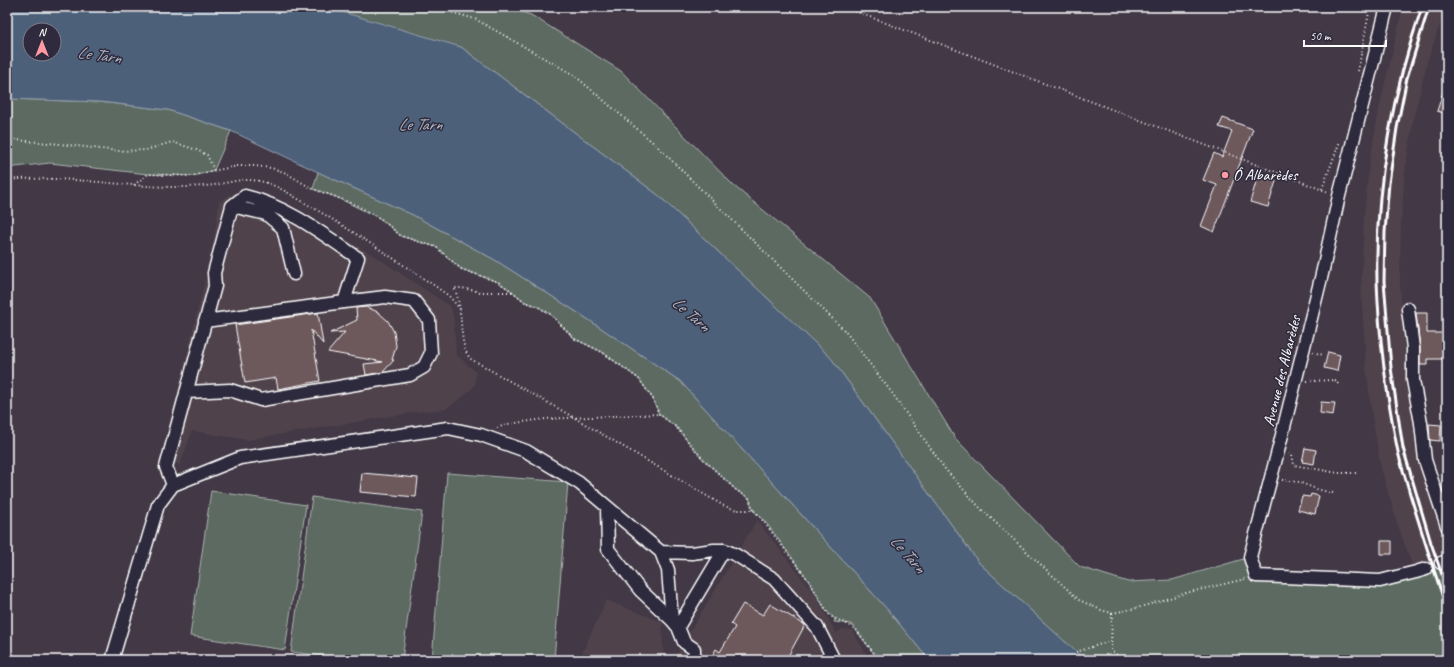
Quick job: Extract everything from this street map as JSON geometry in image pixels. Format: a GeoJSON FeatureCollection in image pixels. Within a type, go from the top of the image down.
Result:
{"type":"FeatureCollection","features":[{"type":"Feature","properties":{"kind":"street","name":"Avenue des Albarèdes"},"geometry":{"type":"LineString","coordinates":[[1256,576],[1250,557],[1296,380],[1339,196],[1387,7]]}},
{"type":"Feature","properties":{"kind":"street"},"geometry":{"type":"LineString","coordinates":[[173,485],[166,467],[215,286],[214,273],[232,206],[245,196],[261,200],[308,224],[358,258],[344,302]]}},
{"type":"Feature","properties":{"kind":"street"},"geometry":{"type":"LineString","coordinates":[[232,206],[266,214],[284,228],[294,274]]}},
{"type":"Feature","properties":{"kind":"street"},"geometry":{"type":"LineString","coordinates":[[284,228],[308,224]]}},
{"type":"Feature","properties":{"kind":"street"},"geometry":{"type":"LineString","coordinates":[[186,392],[230,390],[260,400],[410,375],[424,367],[431,353],[429,320],[414,301],[385,297],[205,321]]}},
{"type":"Feature","properties":{"kind":"street"},"geometry":{"type":"LineString","coordinates":[[1408,309],[1413,348],[1413,380],[1426,460],[1447,526]]}},
{"type":"Feature","properties":{"kind":"street"},"geometry":{"type":"LineString","coordinates":[[112,660],[158,505],[173,485],[240,458],[448,428],[481,435],[526,452],[579,483],[661,552],[668,570],[675,624],[684,642],[694,649],[694,660]]}},
{"type":"Feature","properties":{"kind":"street"},"geometry":{"type":"LineString","coordinates":[[607,507],[608,549],[640,590],[675,624]]}},
{"type":"Feature","properties":{"kind":"street"},"geometry":{"type":"LineString","coordinates":[[661,552],[692,553],[724,550],[736,555],[774,579],[817,627],[834,660]]}},
{"type":"Feature","properties":{"kind":"street"},"geometry":{"type":"LineString","coordinates":[[675,624],[724,550]]}},
{"type":"Feature","properties":{"kind":"street"},"geometry":{"type":"LineString","coordinates":[[1256,576],[1380,581],[1426,569]]}},
{"type":"Feature","properties":{"kind":"path"},"geometry":{"type":"LineString","coordinates":[[433,7],[475,19],[574,76],[656,145],[845,331],[945,469],[982,510],[1079,600],[1101,610],[1112,613],[1137,608],[1256,576]]}},
{"type":"Feature","properties":{"kind":"path"},"geometry":{"type":"LineString","coordinates":[[844,7],[1339,196]]}},
{"type":"Feature","properties":{"kind":"path"},"geometry":{"type":"LineString","coordinates":[[1357,77],[1370,7]]}},
{"type":"Feature","properties":{"kind":"path"},"geometry":{"type":"LineString","coordinates":[[1322,189],[1342,137]]}},
{"type":"Feature","properties":{"kind":"path"},"geometry":{"type":"LineString","coordinates":[[7,141],[16,140],[118,151],[146,150],[172,142],[197,150],[207,155],[214,170]]}},
{"type":"Feature","properties":{"kind":"path"},"geometry":{"type":"LineString","coordinates":[[7,180],[24,178],[51,179],[134,185],[148,174],[192,176],[238,166],[271,168],[284,172],[313,189],[336,197],[381,219],[401,236],[436,248],[461,269],[498,282],[514,292],[525,302],[537,306],[550,314],[575,339],[602,352],[639,379],[653,399],[659,414],[676,427],[702,458],[736,490],[749,498],[753,510],[767,524],[810,581],[830,616],[855,628],[879,660]]}},
{"type":"Feature","properties":{"kind":"path"},"geometry":{"type":"LineString","coordinates":[[514,292],[480,292],[462,288],[454,288],[458,296],[462,342],[466,355],[724,506],[737,510],[753,510]]}},
{"type":"Feature","properties":{"kind":"path"},"geometry":{"type":"LineString","coordinates":[[1296,380],[1335,380],[1338,384]]}},
{"type":"Feature","properties":{"kind":"path"},"geometry":{"type":"LineString","coordinates":[[481,435],[508,424],[573,417],[659,414]]}},
{"type":"Feature","properties":{"kind":"path"},"geometry":{"type":"LineString","coordinates":[[1278,451],[1292,454],[1294,465],[1338,473],[1356,472]]}},
{"type":"Feature","properties":{"kind":"path"},"geometry":{"type":"LineString","coordinates":[[1271,479],[1299,482],[1316,489],[1333,493]]}},
{"type":"Feature","properties":{"kind":"path"},"geometry":{"type":"LineString","coordinates":[[1112,613],[1111,651],[1124,660]]}},
{"type":"Feature","properties":{"kind":"path"},"geometry":{"type":"LineString","coordinates":[[1076,652],[1111,641]]}},
{"type":"Feature","properties":{"kind":"shaded area"},"geometry":{"type":"Polygon","coordinates":[[[1403,7],[1446,7],[1428,59],[1414,116],[1405,172],[1401,223],[1400,283],[1407,381],[1426,479],[1447,550],[1447,557],[1412,565],[1396,520],[1381,468],[1373,423],[1366,368],[1361,287],[1364,216],[1369,165],[1380,104],[1403,7]]]}},
{"type":"Feature","properties":{"kind":"shaded area"},"geometry":{"type":"Polygon","coordinates":[[[240,191],[248,191],[262,195],[325,228],[375,256],[451,307],[454,321],[456,354],[476,372],[475,385],[463,397],[446,409],[416,412],[248,440],[192,431],[180,465],[162,458],[213,247],[219,202],[240,191]]]}},
{"type":"Feature","properties":{"kind":"shaded area"},"geometry":{"type":"Polygon","coordinates":[[[757,520],[816,596],[836,633],[842,629],[852,630],[870,660],[673,660],[757,520]]]}},
{"type":"Feature","properties":{"kind":"shaded area"},"geometry":{"type":"Polygon","coordinates":[[[606,600],[662,622],[664,660],[579,660],[606,600]]]}},
{"type":"Feature","properties":{"kind":"green space"},"geometry":{"type":"Polygon","coordinates":[[[286,7],[507,7],[531,15],[621,71],[734,186],[870,298],[955,438],[1080,567],[1128,582],[1172,580],[1250,557],[1256,576],[1380,581],[1416,572],[1447,561],[1447,660],[1085,660],[979,563],[831,358],[658,195],[461,47],[286,7]]]}},
{"type":"Feature","properties":{"kind":"green space"},"geometry":{"type":"Polygon","coordinates":[[[7,99],[100,102],[168,110],[231,131],[214,170],[195,176],[148,174],[50,163],[7,168],[7,99]]]}},
{"type":"Feature","properties":{"kind":"green space"},"geometry":{"type":"Polygon","coordinates":[[[318,172],[413,215],[495,260],[583,316],[680,381],[887,609],[929,660],[879,660],[851,624],[834,622],[835,619],[826,611],[809,581],[767,524],[753,510],[749,498],[736,490],[702,458],[676,427],[659,414],[653,399],[639,379],[602,352],[575,339],[550,314],[537,306],[525,302],[498,282],[461,269],[436,247],[401,236],[381,219],[336,197],[313,189],[318,172]]]}},
{"type":"Feature","properties":{"kind":"green space"},"geometry":{"type":"Polygon","coordinates":[[[447,473],[568,482],[554,660],[432,660],[447,473]]]}},
{"type":"Feature","properties":{"kind":"green space"},"geometry":{"type":"Polygon","coordinates":[[[211,491],[306,505],[285,650],[190,636],[211,491]]]}},
{"type":"Feature","properties":{"kind":"green space"},"geometry":{"type":"Polygon","coordinates":[[[312,497],[422,512],[402,660],[354,660],[291,652],[312,497]]]}},
{"type":"Feature","properties":{"kind":"water","name":"Le Tarn"},"geometry":{"type":"Polygon","coordinates":[[[7,7],[286,7],[339,11],[461,47],[658,195],[831,358],[979,563],[1085,660],[929,660],[887,609],[680,381],[583,316],[495,260],[413,215],[231,131],[168,110],[100,102],[7,99],[7,7]]]}},
{"type":"Feature","properties":{"kind":"building"},"geometry":{"type":"Polygon","coordinates":[[[1445,86],[1447,86],[1447,114],[1437,111],[1445,86]]]}},
{"type":"Feature","properties":{"kind":"building"},"geometry":{"type":"Polygon","coordinates":[[[1223,118],[1253,129],[1214,232],[1201,226],[1217,185],[1203,180],[1214,153],[1222,157],[1232,131],[1219,127],[1223,118]]]}},
{"type":"Feature","properties":{"kind":"building"},"geometry":{"type":"Polygon","coordinates":[[[1258,176],[1276,181],[1268,207],[1250,202],[1258,176]]]}},
{"type":"Feature","properties":{"kind":"building"},"geometry":{"type":"Polygon","coordinates":[[[366,307],[378,312],[388,321],[394,332],[396,346],[392,360],[394,360],[383,372],[366,375],[364,364],[383,362],[328,352],[345,332],[330,333],[357,320],[356,308],[366,307]]]}},
{"type":"Feature","properties":{"kind":"building"},"geometry":{"type":"Polygon","coordinates":[[[318,313],[323,344],[311,330],[320,381],[278,389],[276,378],[245,383],[235,325],[318,313]]]}},
{"type":"Feature","properties":{"kind":"building"},"geometry":{"type":"Polygon","coordinates":[[[1416,313],[1427,313],[1427,333],[1447,333],[1447,359],[1428,359],[1428,365],[1420,365],[1420,347],[1416,313]]]}},
{"type":"Feature","properties":{"kind":"building"},"geometry":{"type":"Polygon","coordinates":[[[1328,352],[1340,355],[1337,371],[1324,368],[1328,352]]]}},
{"type":"Feature","properties":{"kind":"building"},"geometry":{"type":"Polygon","coordinates":[[[1321,402],[1335,403],[1333,415],[1320,413],[1321,402]]]}},
{"type":"Feature","properties":{"kind":"building"},"geometry":{"type":"Polygon","coordinates":[[[1429,424],[1441,425],[1440,441],[1430,440],[1429,424]]]}},
{"type":"Feature","properties":{"kind":"building"},"geometry":{"type":"Polygon","coordinates":[[[1305,448],[1316,450],[1314,464],[1302,462],[1305,448]]]}},
{"type":"Feature","properties":{"kind":"building"},"geometry":{"type":"Polygon","coordinates":[[[362,473],[418,478],[416,497],[360,492],[362,473]]]}},
{"type":"Feature","properties":{"kind":"building"},"geometry":{"type":"Polygon","coordinates":[[[1311,494],[1319,496],[1315,514],[1298,510],[1302,496],[1310,497],[1311,494]]]}},
{"type":"Feature","properties":{"kind":"building"},"geometry":{"type":"Polygon","coordinates":[[[1381,541],[1392,541],[1392,554],[1381,554],[1381,541]]]}},
{"type":"Feature","properties":{"kind":"building"},"geometry":{"type":"Polygon","coordinates":[[[743,604],[763,615],[770,604],[805,625],[786,660],[710,660],[716,649],[720,652],[735,627],[731,624],[743,604]]]}},
{"type":"Feature","properties":{"kind":"tunnel"},"geometry":{"type":"LineString","coordinates":[[1426,569],[1441,563]]}},
{"type":"Feature","properties":{"kind":"railway"},"geometry":{"type":"LineString","coordinates":[[1422,7],[1402,74],[1394,108],[1382,177],[1377,246],[1377,281],[1379,322],[1384,364],[1398,453],[1447,609]]}},
{"type":"Feature","properties":{"kind":"railway"},"geometry":{"type":"LineString","coordinates":[[1429,7],[1407,78],[1397,128],[1389,183],[1385,232],[1384,281],[1391,368],[1403,448],[1431,543],[1447,589]]}},
{"type":"Feature","properties":{"kind":"place","name":"Ô Albarèdes"},"geometry":{"type":"Point","coordinates":[1225,175]}}]}
